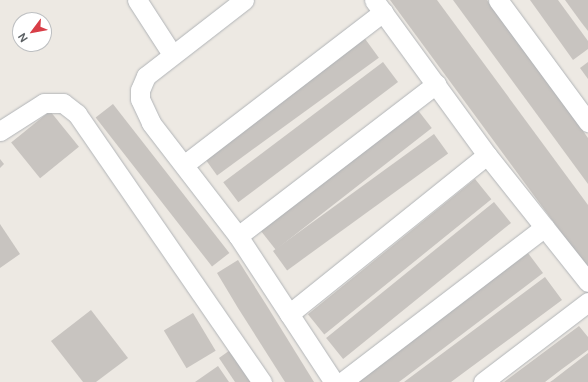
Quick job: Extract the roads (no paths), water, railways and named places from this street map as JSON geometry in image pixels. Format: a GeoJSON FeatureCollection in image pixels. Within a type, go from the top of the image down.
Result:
{"type":"FeatureCollection","features":[{"type":"Feature","properties":{"kind":"street"},"geometry":{"type":"LineString","coordinates":[[137,0],[172,54]]}},
{"type":"Feature","properties":{"kind":"street"},"geometry":{"type":"LineString","coordinates":[[244,0],[172,54],[146,76],[140,90],[140,99],[151,123],[185,164],[238,236],[334,382]]}},
{"type":"Feature","properties":{"kind":"street"},"geometry":{"type":"LineString","coordinates":[[498,0],[588,122]]}},
{"type":"Feature","properties":{"kind":"street"},"geometry":{"type":"LineString","coordinates":[[185,164],[378,6],[487,155],[588,282]]}},
{"type":"Feature","properties":{"kind":"street"},"geometry":{"type":"LineString","coordinates":[[238,236],[436,84]]}},
{"type":"Feature","properties":{"kind":"street"},"geometry":{"type":"LineString","coordinates":[[0,131],[44,103],[63,103],[76,114],[262,382]]}},
{"type":"Feature","properties":{"kind":"street"},"geometry":{"type":"LineString","coordinates":[[289,314],[487,155]]}},
{"type":"Feature","properties":{"kind":"street"},"geometry":{"type":"LineString","coordinates":[[342,382],[545,227]]}},
{"type":"Feature","properties":{"kind":"street"},"geometry":{"type":"LineString","coordinates":[[483,382],[588,302]]}}]}
